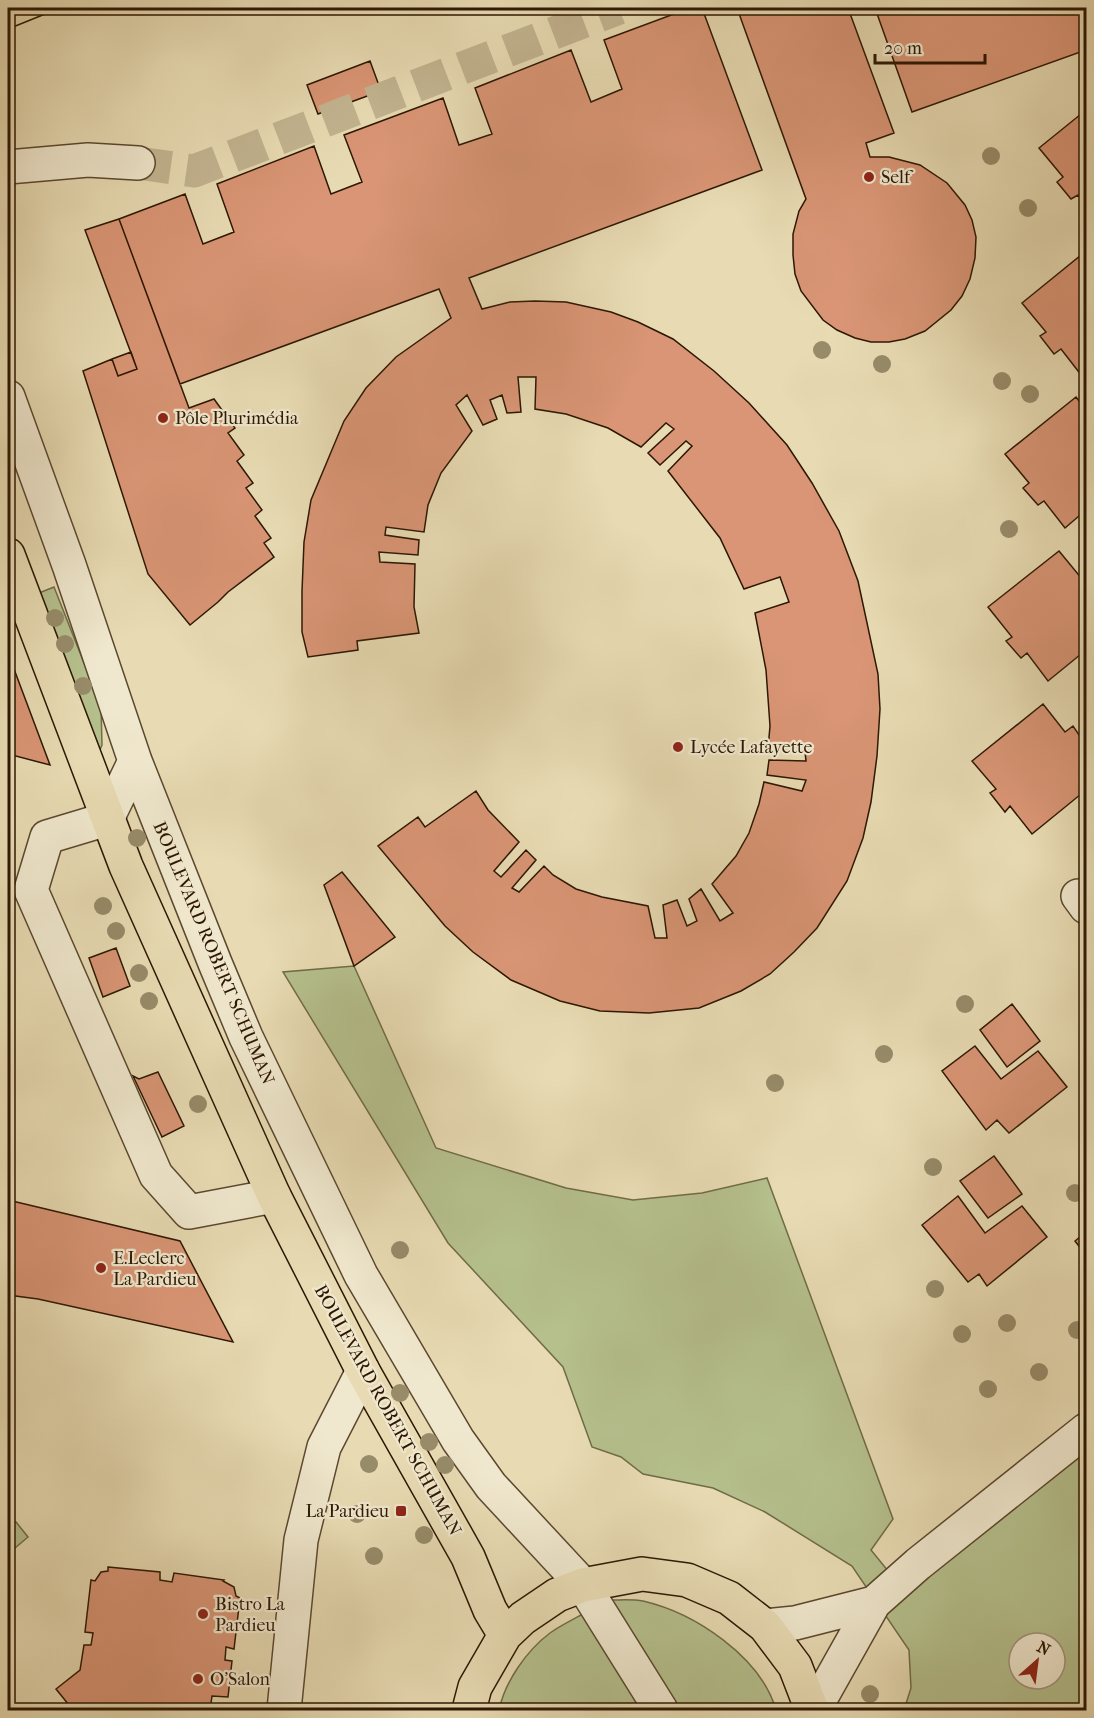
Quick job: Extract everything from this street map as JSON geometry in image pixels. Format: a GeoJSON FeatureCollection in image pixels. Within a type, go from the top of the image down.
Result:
{"type":"FeatureCollection","features":[{"type":"Feature","properties":{"kind":"main road","name":"BOULEVARD ROBERT SCHUMAN"},"geometry":{"type":"LineString","coordinates":[[8,555],[126,866],[274,1196],[363,1371],[468,1557],[490,1610],[505,1635]]}},
{"type":"Feature","properties":{"kind":"main road"},"geometry":{"type":"LineString","coordinates":[[469,1710],[475,1687],[505,1635],[523,1618],[557,1594],[583,1585],[642,1574],[687,1580],[729,1598],[765,1626],[795,1666],[813,1710]]}},
{"type":"Feature","properties":{"kind":"street"},"geometry":{"type":"LineString","coordinates":[[8,168],[88,159],[138,163]]}},
{"type":"Feature","properties":{"kind":"street","name":"BOULEVARD ROBERT SCHUMAN"},"geometry":{"type":"LineString","coordinates":[[8,397],[47,502],[135,761],[246,1037],[361,1275],[458,1440],[491,1486],[583,1585],[661,1710]]}},
{"type":"Feature","properties":{"kind":"street"},"geometry":{"type":"LineString","coordinates":[[135,761],[107,819],[47,837],[30,890],[156,1175],[189,1212],[274,1196]]}},
{"type":"Feature","properties":{"kind":"street"},"geometry":{"type":"LineString","coordinates":[[284,1710],[301,1540],[306,1516],[324,1447],[363,1371]]}},
{"type":"Feature","properties":{"kind":"street"},"geometry":{"type":"LineString","coordinates":[[813,1710],[874,1603],[918,1564],[1086,1430]]}},
{"type":"Feature","properties":{"kind":"street"},"geometry":{"type":"LineString","coordinates":[[765,1626],[795,1623],[874,1603]]}},
{"type":"Feature","properties":{"kind":"green space"},"geometry":{"type":"Polygon","coordinates":[[[54,587],[101,706],[102,745],[98,754],[34,595],[54,587]]]}},
{"type":"Feature","properties":{"kind":"green space"},"geometry":{"type":"Polygon","coordinates":[[[354,966],[436,1148],[566,1188],[633,1200],[702,1193],[767,1178],[893,1519],[871,1550],[897,1582],[1086,1430],[1086,1710],[904,1710],[911,1688],[909,1650],[852,1566],[765,1512],[713,1488],[643,1474],[621,1457],[592,1447],[563,1367],[448,1243],[283,972],[354,966]]]}},
{"type":"Feature","properties":{"kind":"green space"},"geometry":{"type":"Polygon","coordinates":[[[8,1520],[16,1522],[28,1537],[8,1554],[8,1520]]]}},
{"type":"Feature","properties":{"kind":"green space"},"geometry":{"type":"Polygon","coordinates":[[[611,1600],[643,1601],[663,1607],[704,1627],[741,1655],[756,1672],[776,1710],[679,1710],[611,1600]]]}},
{"type":"Feature","properties":{"kind":"green space"},"geometry":{"type":"Polygon","coordinates":[[[583,1614],[643,1710],[499,1710],[511,1678],[525,1658],[550,1633],[583,1614]]]}},
{"type":"Feature","properties":{"kind":"building","name":"Lycée Lafayette"},"geometry":{"type":"Polygon","coordinates":[[[690,8],[702,8],[762,170],[469,278],[482,309],[510,302],[566,302],[611,312],[673,339],[714,371],[749,403],[787,445],[839,531],[858,581],[878,674],[880,709],[877,756],[871,802],[863,838],[847,881],[817,928],[794,952],[770,974],[741,991],[699,1008],[649,1013],[600,1011],[560,1001],[511,980],[473,952],[445,926],[378,846],[418,817],[425,827],[476,791],[488,810],[519,842],[494,871],[501,877],[526,850],[536,860],[512,888],[519,892],[544,866],[553,875],[576,889],[602,897],[648,906],[655,938],[667,938],[663,905],[677,900],[687,926],[697,921],[689,899],[701,889],[720,921],[733,913],[712,884],[736,856],[749,833],[764,782],[802,791],[806,780],[767,775],[769,760],[806,761],[805,752],[768,749],[770,726],[766,670],[755,613],[789,602],[780,577],[744,589],[720,538],[668,471],[692,446],[686,441],[660,465],[648,453],[674,429],[666,423],[641,447],[608,428],[566,414],[535,409],[536,377],[518,377],[521,412],[507,413],[502,395],[490,400],[497,419],[483,425],[467,395],[456,405],[472,431],[441,473],[428,505],[424,532],[386,527],[385,535],[419,540],[418,555],[379,552],[380,562],[415,564],[414,607],[419,633],[357,641],[358,650],[308,657],[302,632],[302,591],[304,542],[311,500],[344,421],[366,388],[396,357],[451,318],[439,289],[180,384],[119,219],[185,194],[203,244],[234,232],[217,184],[314,146],[331,194],[362,182],[344,135],[443,98],[459,145],[492,134],[475,88],[571,50],[591,102],[622,89],[604,40],[690,8]]]}},
{"type":"Feature","properties":{"kind":"building","name":"Self"},"geometry":{"type":"Polygon","coordinates":[[[737,8],[848,8],[894,133],[866,143],[870,157],[889,157],[920,165],[947,183],[965,205],[976,237],[975,258],[970,279],[962,296],[951,310],[925,331],[905,339],[889,342],[871,342],[855,338],[837,330],[823,320],[801,291],[795,274],[793,234],[799,211],[806,199],[737,8]]]}},
{"type":"Feature","properties":{"kind":"building"},"geometry":{"type":"Polygon","coordinates":[[[875,8],[1086,8],[1086,50],[912,112],[875,8]]]}},
{"type":"Feature","properties":{"kind":"building"},"geometry":{"type":"Polygon","coordinates":[[[370,61],[381,91],[318,114],[307,85],[370,61]]]}},
{"type":"Feature","properties":{"kind":"building"},"geometry":{"type":"Polygon","coordinates":[[[1086,110],[1086,206],[1078,195],[1071,199],[1057,182],[1063,177],[1039,148],[1086,110]]]}},
{"type":"Feature","properties":{"kind":"building","name":"Pôle Plurimédia"},"geometry":{"type":"Polygon","coordinates":[[[119,219],[189,408],[214,399],[235,428],[228,433],[244,455],[237,461],[253,483],[246,488],[262,510],[255,516],[271,538],[264,543],[274,557],[190,625],[148,574],[83,371],[112,359],[118,376],[137,369],[85,230],[119,219]]]}},
{"type":"Feature","properties":{"kind":"building"},"geometry":{"type":"Polygon","coordinates":[[[1086,251],[1086,372],[1082,376],[1061,349],[1054,354],[1040,336],[1046,332],[1022,303],[1086,251]]]}},
{"type":"Feature","properties":{"kind":"building"},"geometry":{"type":"Polygon","coordinates":[[[131,352],[137,369],[118,376],[112,359],[131,352]]]}},
{"type":"Feature","properties":{"kind":"building"},"geometry":{"type":"Polygon","coordinates":[[[1076,397],[1086,410],[1086,510],[1065,528],[1044,501],[1038,505],[1023,488],[1029,483],[1005,454],[1076,397]]]}},
{"type":"Feature","properties":{"kind":"building"},"geometry":{"type":"Polygon","coordinates":[[[1059,551],[1082,579],[1086,575],[1086,650],[1048,681],[1027,653],[1021,658],[1006,641],[1012,637],[988,607],[1059,551]]]}},
{"type":"Feature","properties":{"kind":"building"},"geometry":{"type":"Polygon","coordinates":[[[8,653],[50,765],[8,754],[8,653]]]}},
{"type":"Feature","properties":{"kind":"building"},"geometry":{"type":"Polygon","coordinates":[[[1043,704],[1065,732],[1073,726],[1086,745],[1080,749],[1086,757],[1086,790],[1032,834],[1010,806],[1005,812],[990,793],[996,789],[972,761],[1043,704]]]}},
{"type":"Feature","properties":{"kind":"building"},"geometry":{"type":"Polygon","coordinates":[[[342,872],[395,937],[354,966],[324,885],[342,872]]]}},
{"type":"Feature","properties":{"kind":"building"},"geometry":{"type":"Polygon","coordinates":[[[116,948],[130,986],[103,997],[89,958],[116,948]]]}},
{"type":"Feature","properties":{"kind":"building"},"geometry":{"type":"Polygon","coordinates":[[[1012,1004],[1040,1041],[1007,1067],[980,1030],[1012,1004]]]}},
{"type":"Feature","properties":{"kind":"building"},"geometry":{"type":"Polygon","coordinates":[[[975,1046],[1001,1079],[1038,1051],[1067,1087],[1009,1133],[997,1120],[986,1130],[942,1071],[975,1046]]]}},
{"type":"Feature","properties":{"kind":"building"},"geometry":{"type":"Polygon","coordinates":[[[158,1072],[184,1126],[162,1137],[133,1076],[139,1079],[158,1072]]]}},
{"type":"Feature","properties":{"kind":"building"},"geometry":{"type":"Polygon","coordinates":[[[994,1156],[1022,1194],[988,1218],[960,1181],[994,1156]]]}},
{"type":"Feature","properties":{"kind":"building"},"geometry":{"type":"Polygon","coordinates":[[[958,1196],[985,1233],[1022,1206],[1047,1237],[987,1286],[979,1274],[968,1282],[922,1225],[958,1196]]]}},
{"type":"Feature","properties":{"kind":"building","name":"E.Leclerc La Pardieu"},"geometry":{"type":"Polygon","coordinates":[[[8,1200],[180,1241],[233,1342],[38,1299],[8,1295],[8,1200]]]}},
{"type":"Feature","properties":{"kind":"building"},"geometry":{"type":"Polygon","coordinates":[[[1086,1232],[1086,1255],[1075,1241],[1086,1232]]]}},
{"type":"Feature","properties":{"kind":"building"},"geometry":{"type":"Polygon","coordinates":[[[108,1567],[160,1572],[160,1580],[172,1582],[174,1573],[224,1580],[234,1587],[236,1596],[240,1598],[234,1649],[226,1647],[225,1660],[232,1661],[228,1697],[212,1696],[210,1710],[73,1710],[56,1689],[80,1670],[84,1645],[91,1645],[93,1633],[85,1632],[91,1580],[95,1581],[101,1572],[108,1571],[108,1567]]]}},
{"type":"Feature","properties":{"kind":"tunnel"},"geometry":{"type":"LineString","coordinates":[[138,163],[194,171],[619,8]]}},
{"type":"Feature","properties":{"kind":"tram line"},"geometry":{"type":"LineString","coordinates":[[8,13],[20,8]]}},
{"type":"Feature","properties":{"kind":"tram line"},"geometry":{"type":"LineString","coordinates":[[8,29],[60,8]]}},
{"type":"Feature","properties":{"kind":"place","name":"Self"},"geometry":{"type":"Point","coordinates":[869,177]}},
{"type":"Feature","properties":{"kind":"place","name":"Pôle Plurimédia"},"geometry":{"type":"Point","coordinates":[163,418]}},
{"type":"Feature","properties":{"kind":"place","name":"Lycée Lafayette"},"geometry":{"type":"Point","coordinates":[678,747]}},
{"type":"Feature","properties":{"kind":"place","name":"E.Leclerc La Pardieu"},"geometry":{"type":"Point","coordinates":[101,1268]}},
{"type":"Feature","properties":{"kind":"place","name":"La Pardieu"},"geometry":{"type":"Point","coordinates":[401,1511]}},
{"type":"Feature","properties":{"kind":"place","name":"Bistro La Pardieu"},"geometry":{"type":"Point","coordinates":[203,1614]}},
{"type":"Feature","properties":{"kind":"place","name":"O'Salon"},"geometry":{"type":"Point","coordinates":[198,1679]}}]}
